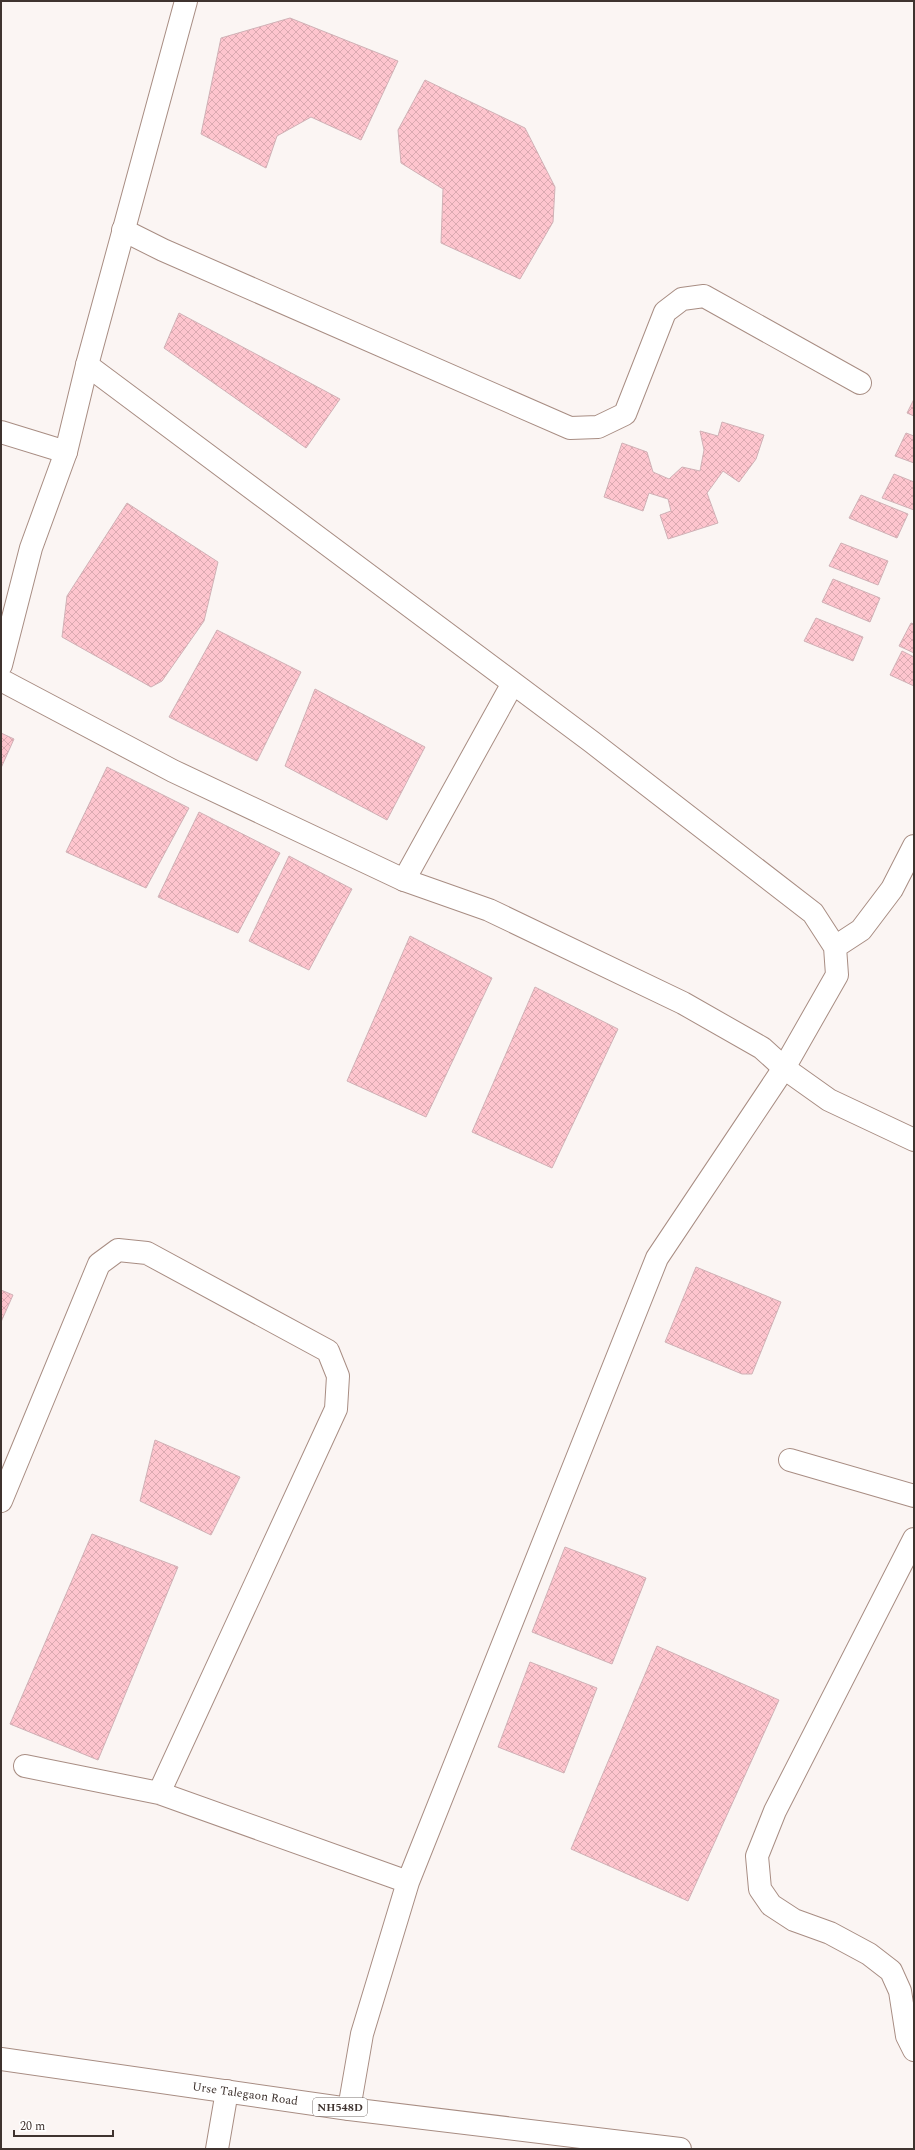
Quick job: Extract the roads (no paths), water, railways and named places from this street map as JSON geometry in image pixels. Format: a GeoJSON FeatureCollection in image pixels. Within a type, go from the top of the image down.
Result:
{"type":"FeatureCollection","features":[{"type":"Feature","properties":{"kind":"main road"},"geometry":{"type":"LineString","coordinates":[[1,665],[31,548],[66,452],[87,365],[186,1]]}},
{"type":"Feature","properties":{"kind":"main road"},"geometry":{"type":"LineString","coordinates":[[123,230],[163,250],[570,428],[598,427],[625,414],[665,312],[682,300],[704,296],[860,382]]}},
{"type":"Feature","properties":{"kind":"main road"},"geometry":{"type":"LineString","coordinates":[[87,365],[513,684],[813,913],[835,948],[837,975],[784,1068],[657,1258],[408,1882],[362,2034],[349,2108]]}},
{"type":"Feature","properties":{"kind":"main road"},"geometry":{"type":"LineString","coordinates":[[1,432],[66,452]]}},
{"type":"Feature","properties":{"kind":"main road"},"geometry":{"type":"LineString","coordinates":[[1,680],[174,771],[404,880],[489,910],[683,1003],[762,1048],[784,1068],[829,1100],[914,1140]]}},
{"type":"Feature","properties":{"kind":"main road"},"geometry":{"type":"LineString","coordinates":[[404,880],[513,684]]}},
{"type":"Feature","properties":{"kind":"main road"},"geometry":{"type":"LineString","coordinates":[[835,948],[861,930],[888,895],[914,846]]}},
{"type":"Feature","properties":{"kind":"main road"},"geometry":{"type":"LineString","coordinates":[[1,1501],[99,1264],[118,1250],[147,1253],[328,1351],[338,1376],[336,1409],[159,1794]]}},
{"type":"Feature","properties":{"kind":"main road"},"geometry":{"type":"LineString","coordinates":[[790,1460],[914,1496]]}},
{"type":"Feature","properties":{"kind":"main road"},"geometry":{"type":"LineString","coordinates":[[914,1539],[775,1811],[757,1856],[760,1889],[771,1905],[794,1920],[830,1933],[869,1954],[891,1971],[900,1991],[907,2036],[914,2050]]}},
{"type":"Feature","properties":{"kind":"main road"},"geometry":{"type":"LineString","coordinates":[[26,1766],[159,1794],[408,1882]]}},
{"type":"Feature","properties":{"kind":"main road","name":"Urse Talegaon Road"},"geometry":{"type":"LineString","coordinates":[[1,2059],[349,2108],[680,2149]]}},
{"type":"Feature","properties":{"kind":"main road"},"geometry":{"type":"LineString","coordinates":[[217,2149],[227,2091]]}}]}
